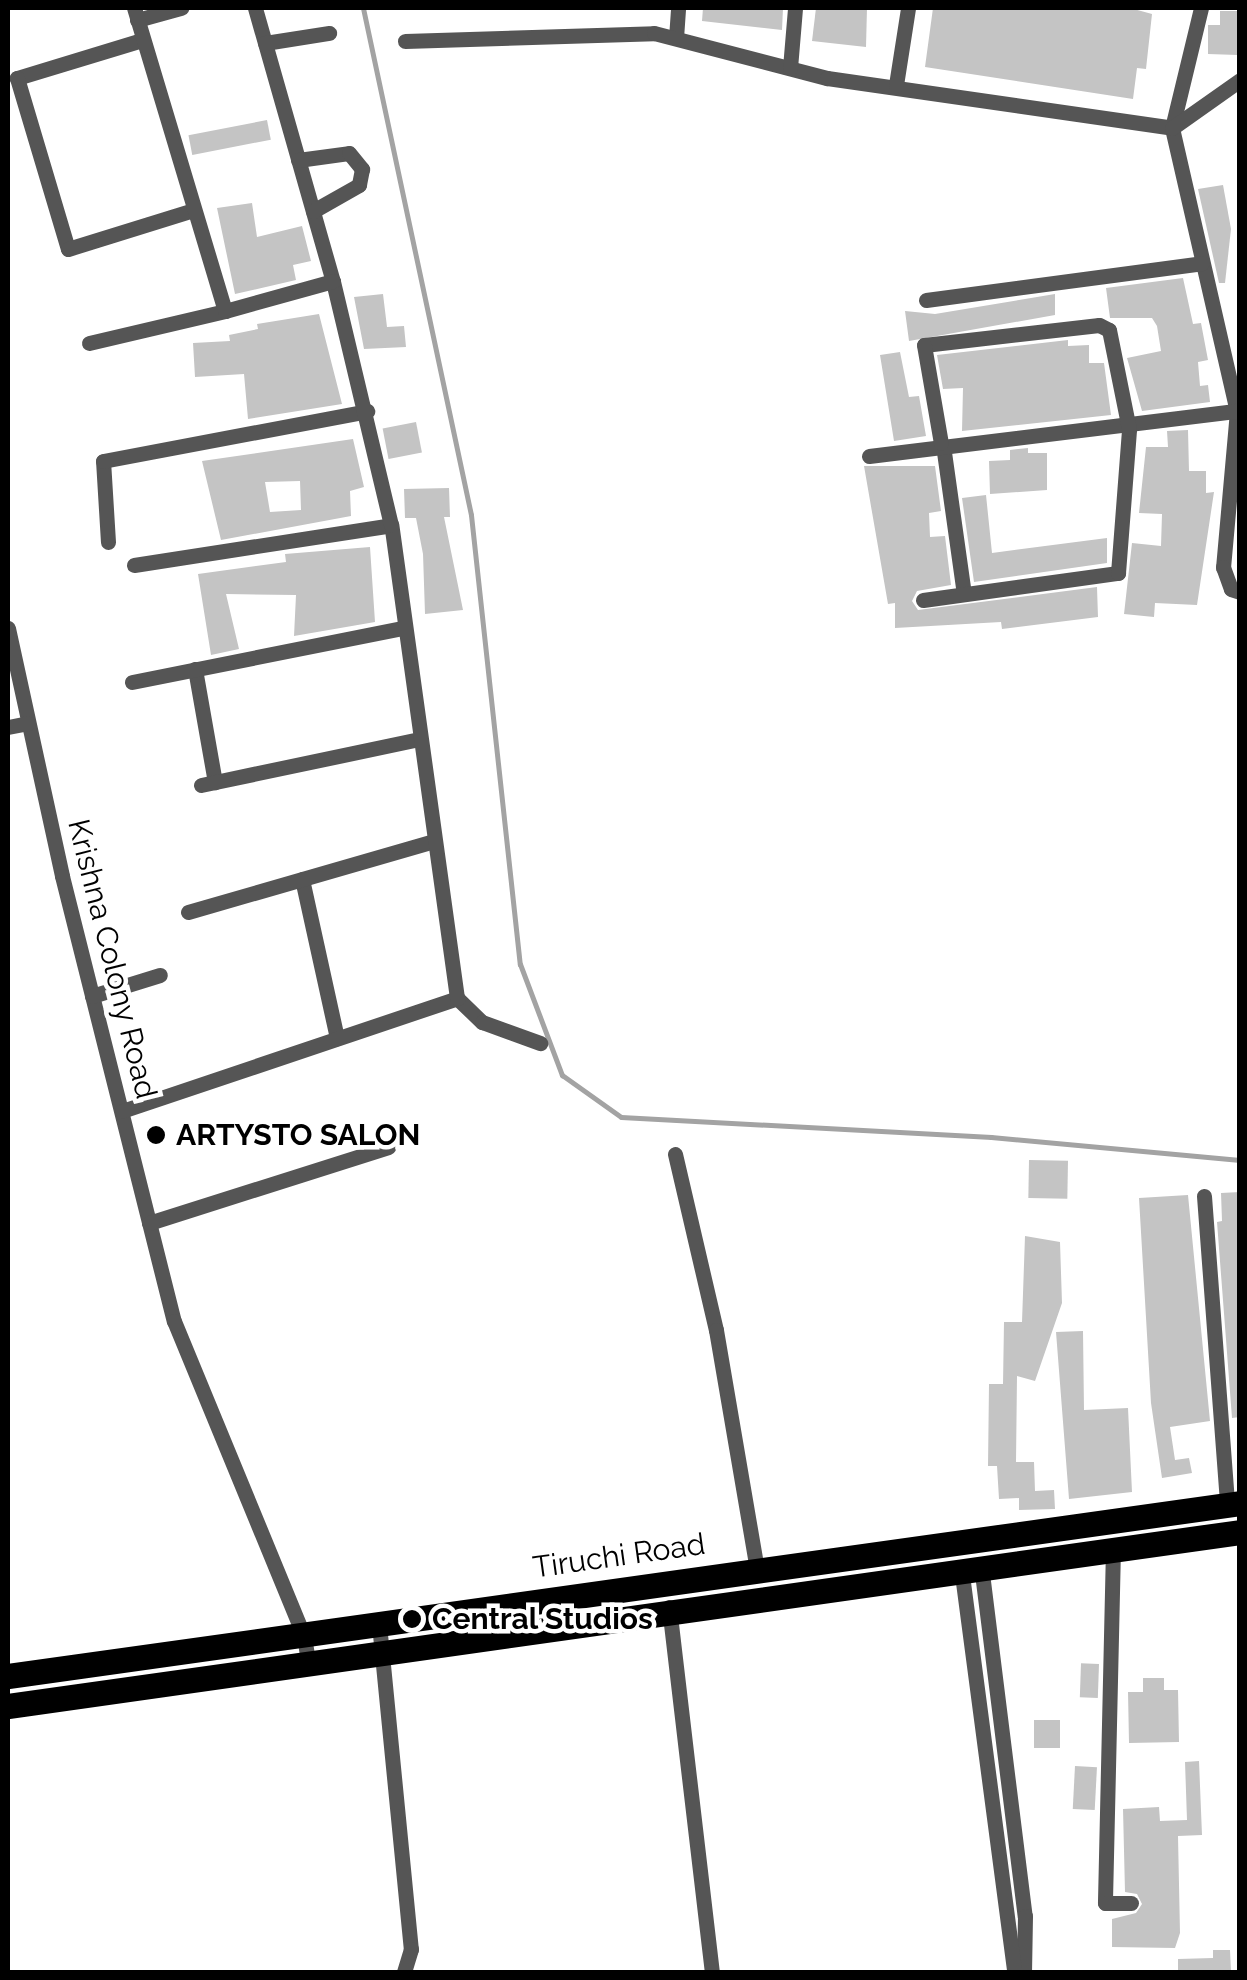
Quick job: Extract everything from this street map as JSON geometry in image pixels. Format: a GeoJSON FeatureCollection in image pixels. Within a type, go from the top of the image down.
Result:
{"type":"FeatureCollection","features":[{"type":"Feature","properties":{"kind":"highway","name":"Tiruchi Road"},"geometry":{"type":"LineString","coordinates":[[8,1676],[1233,1503]]}},
{"type":"Feature","properties":{"kind":"highway"},"geometry":{"type":"LineString","coordinates":[[8,1706],[384,1655],[670,1607],[1240,1532]]}},
{"type":"Feature","properties":{"kind":"street"},"geometry":{"type":"LineString","coordinates":[[181,8],[135,14],[225,311]]}},
{"type":"Feature","properties":{"kind":"street"},"geometry":{"type":"LineString","coordinates":[[255,8],[333,280],[391,525],[402,628],[457,998],[482,1022],[540,1043]]}},
{"type":"Feature","properties":{"kind":"street"},"geometry":{"type":"LineString","coordinates":[[676,38],[678,8]]}},
{"type":"Feature","properties":{"kind":"street"},"geometry":{"type":"LineString","coordinates":[[790,68],[795,8]]}},
{"type":"Feature","properties":{"kind":"street"},"geometry":{"type":"LineString","coordinates":[[896,85],[908,8]]}},
{"type":"Feature","properties":{"kind":"street"},"geometry":{"type":"LineString","coordinates":[[1201,8],[1172,128],[1236,411],[1223,567],[1231,589],[1240,592]]}},
{"type":"Feature","properties":{"kind":"street"},"geometry":{"type":"LineString","coordinates":[[265,43],[329,33]]}},
{"type":"Feature","properties":{"kind":"street"},"geometry":{"type":"LineString","coordinates":[[405,41],[654,33],[790,68],[1172,128],[1240,80]]}},
{"type":"Feature","properties":{"kind":"street"},"geometry":{"type":"LineString","coordinates":[[142,40],[17,78],[68,249],[193,210]]}},
{"type":"Feature","properties":{"kind":"street"},"geometry":{"type":"LineString","coordinates":[[298,160],[349,153],[362,169],[359,186],[313,211]]}},
{"type":"Feature","properties":{"kind":"street"},"geometry":{"type":"LineString","coordinates":[[926,300],[1202,264]]}},
{"type":"Feature","properties":{"kind":"street"},"geometry":{"type":"LineString","coordinates":[[89,343],[225,311],[333,280]]}},
{"type":"Feature","properties":{"kind":"street"},"geometry":{"type":"LineString","coordinates":[[923,600],[1118,573],[1129,428],[1109,330],[1099,325],[924,346],[964,594]]}},
{"type":"Feature","properties":{"kind":"street"},"geometry":{"type":"LineString","coordinates":[[108,542],[103,462],[367,411]]}},
{"type":"Feature","properties":{"kind":"street"},"geometry":{"type":"LineString","coordinates":[[869,456],[1129,428],[1236,411]]}},
{"type":"Feature","properties":{"kind":"street"},"geometry":{"type":"LineString","coordinates":[[134,565],[391,525]]}},
{"type":"Feature","properties":{"kind":"street","name":"Krishna Colony Road"},"geometry":{"type":"LineString","coordinates":[[8,628],[92,996],[174,1321],[304,1636],[310,1666]]}},
{"type":"Feature","properties":{"kind":"street"},"geometry":{"type":"LineString","coordinates":[[132,682],[402,628]]}},
{"type":"Feature","properties":{"kind":"street"},"geometry":{"type":"LineString","coordinates":[[195,669],[208,784],[419,739]]}},
{"type":"Feature","properties":{"kind":"street"},"geometry":{"type":"LineString","coordinates":[[8,726],[28,723]]}},
{"type":"Feature","properties":{"kind":"street"},"geometry":{"type":"LineString","coordinates":[[188,912],[434,841]]}},
{"type":"Feature","properties":{"kind":"street"},"geometry":{"type":"LineString","coordinates":[[302,879],[337,1038]]}},
{"type":"Feature","properties":{"kind":"street"},"geometry":{"type":"LineString","coordinates":[[92,996],[160,975]]}},
{"type":"Feature","properties":{"kind":"street"},"geometry":{"type":"LineString","coordinates":[[122,1111],[457,998]]}},
{"type":"Feature","properties":{"kind":"street"},"geometry":{"type":"LineString","coordinates":[[149,1223],[388,1147]]}},
{"type":"Feature","properties":{"kind":"street"},"geometry":{"type":"LineString","coordinates":[[675,1154],[716,1330],[756,1570]]}},
{"type":"Feature","properties":{"kind":"street"},"geometry":{"type":"LineString","coordinates":[[1204,1196],[1233,1503]]}},
{"type":"Feature","properties":{"kind":"street"},"geometry":{"type":"LineString","coordinates":[[1113,1548],[1105,1902],[1131,1902]]}},
{"type":"Feature","properties":{"kind":"street"},"geometry":{"type":"LineString","coordinates":[[971,1566],[1014,1972]]}},
{"type":"Feature","properties":{"kind":"street"},"geometry":{"type":"LineString","coordinates":[[971,1566],[1026,1916],[1024,1972]]}},
{"type":"Feature","properties":{"kind":"street"},"geometry":{"type":"LineString","coordinates":[[670,1607],[712,1972]]}},
{"type":"Feature","properties":{"kind":"street"},"geometry":{"type":"LineString","coordinates":[[380,1624],[411,1949],[404,1972]]}},
{"type":"Feature","properties":{"kind":"building"},"geometry":{"type":"Polygon","coordinates":[[[703,8],[783,8],[782,30],[702,21],[703,8]]]}},
{"type":"Feature","properties":{"kind":"building"},"geometry":{"type":"Polygon","coordinates":[[[816,8],[867,8],[866,47],[812,41],[816,8]]]}},
{"type":"Feature","properties":{"kind":"building"},"geometry":{"type":"Polygon","coordinates":[[[933,8],[1130,8],[1152,14],[1146,69],[1137,68],[1133,99],[925,67],[933,8]]]}},
{"type":"Feature","properties":{"kind":"building"},"geometry":{"type":"Polygon","coordinates":[[[1220,11],[1240,11],[1238,55],[1208,54],[1208,25],[1220,25],[1220,11]]]}},
{"type":"Feature","properties":{"kind":"building"},"geometry":{"type":"Polygon","coordinates":[[[267,120],[271,140],[192,155],[188,135],[267,120]]]}},
{"type":"Feature","properties":{"kind":"building"},"geometry":{"type":"Polygon","coordinates":[[[1223,185],[1231,229],[1225,283],[1219,283],[1198,189],[1223,185]]]}},
{"type":"Feature","properties":{"kind":"building"},"geometry":{"type":"Polygon","coordinates":[[[252,203],[257,237],[302,226],[311,261],[293,265],[296,280],[235,294],[217,208],[252,203]]]}},
{"type":"Feature","properties":{"kind":"building"},"geometry":{"type":"Polygon","coordinates":[[[1183,278],[1193,324],[1201,323],[1208,360],[1198,362],[1200,386],[1208,385],[1210,402],[1142,411],[1127,358],[1161,351],[1157,326],[1152,318],[1110,318],[1106,288],[1183,278]]]}},
{"type":"Feature","properties":{"kind":"building"},"geometry":{"type":"Polygon","coordinates":[[[383,294],[387,327],[404,326],[406,347],[364,349],[354,297],[383,294]]]}},
{"type":"Feature","properties":{"kind":"building"},"geometry":{"type":"Polygon","coordinates":[[[1055,294],[1055,315],[909,341],[905,311],[935,314],[1055,294]]]}},
{"type":"Feature","properties":{"kind":"building"},"geometry":{"type":"Polygon","coordinates":[[[319,314],[342,404],[248,419],[244,374],[195,377],[193,343],[230,341],[229,335],[258,329],[257,324],[319,314]]]}},
{"type":"Feature","properties":{"kind":"building"},"geometry":{"type":"Polygon","coordinates":[[[1068,340],[1068,346],[1089,345],[1089,363],[1104,363],[1111,415],[962,431],[963,388],[943,389],[937,355],[1068,340]]]}},
{"type":"Feature","properties":{"kind":"building"},"geometry":{"type":"Polygon","coordinates":[[[900,352],[909,397],[919,396],[926,436],[894,441],[880,355],[900,352]]]}},
{"type":"Feature","properties":{"kind":"building"},"geometry":{"type":"Polygon","coordinates":[[[416,422],[422,452],[389,459],[383,428],[416,422]]]}},
{"type":"Feature","properties":{"kind":"building"},"geometry":{"type":"Polygon","coordinates":[[[1188,430],[1189,471],[1206,471],[1206,493],[1214,492],[1197,605],[1155,603],[1154,617],[1124,614],[1132,543],[1161,546],[1162,514],[1139,513],[1146,447],[1168,447],[1167,431],[1188,430]]]}},
{"type":"Feature","properties":{"kind":"building"},"geometry":{"type":"Polygon","coordinates":[[[353,439],[364,487],[350,491],[351,516],[221,540],[202,461],[353,439]],[[300,481],[265,482],[270,512],[301,510],[300,481]]]}},
{"type":"Feature","properties":{"kind":"building"},"geometry":{"type":"Polygon","coordinates":[[[1028,448],[1028,453],[1047,453],[1047,490],[990,494],[989,461],[1010,460],[1010,450],[1028,448]]]}},
{"type":"Feature","properties":{"kind":"building"},"geometry":{"type":"Polygon","coordinates":[[[864,466],[935,466],[941,511],[929,513],[930,537],[945,536],[951,585],[917,591],[912,601],[918,610],[1097,587],[1098,617],[1002,629],[1001,622],[895,628],[895,603],[888,604],[864,466]]]}},
{"type":"Feature","properties":{"kind":"building"},"geometry":{"type":"Polygon","coordinates":[[[449,488],[450,517],[444,517],[463,610],[425,614],[423,554],[416,518],[405,518],[404,489],[449,488]]]}},
{"type":"Feature","properties":{"kind":"building"},"geometry":{"type":"Polygon","coordinates":[[[986,495],[992,553],[1107,538],[1107,563],[974,582],[962,498],[986,495]]]}},
{"type":"Feature","properties":{"kind":"building"},"geometry":{"type":"Polygon","coordinates":[[[370,547],[375,622],[294,636],[296,595],[226,594],[239,649],[211,655],[198,574],[286,562],[285,554],[370,547]]]}},
{"type":"Feature","properties":{"kind":"building"},"geometry":{"type":"Polygon","coordinates":[[[1029,1160],[1068,1161],[1067,1199],[1028,1198],[1029,1160]]]}},
{"type":"Feature","properties":{"kind":"building"},"geometry":{"type":"Polygon","coordinates":[[[1240,1192],[1240,1417],[1232,1418],[1217,1222],[1222,1221],[1221,1193],[1240,1192]]]}},
{"type":"Feature","properties":{"kind":"building"},"geometry":{"type":"Polygon","coordinates":[[[1188,1195],[1210,1421],[1170,1427],[1175,1460],[1189,1458],[1192,1473],[1162,1478],[1151,1403],[1139,1198],[1188,1195]]]}},
{"type":"Feature","properties":{"kind":"building"},"geometry":{"type":"Polygon","coordinates":[[[1025,1236],[1060,1242],[1062,1303],[1035,1381],[1017,1376],[1016,1462],[1034,1462],[1035,1491],[1054,1490],[1055,1509],[1019,1510],[1019,1498],[999,1499],[997,1466],[988,1466],[989,1384],[1003,1384],[1004,1322],[1022,1322],[1025,1236]]]}},
{"type":"Feature","properties":{"kind":"building"},"geometry":{"type":"Polygon","coordinates":[[[1083,1331],[1084,1410],[1128,1408],[1132,1492],[1069,1499],[1056,1332],[1083,1331]]]}},
{"type":"Feature","properties":{"kind":"building"},"geometry":{"type":"Polygon","coordinates":[[[1081,1663],[1099,1664],[1098,1698],[1080,1697],[1081,1663]]]}},
{"type":"Feature","properties":{"kind":"building"},"geometry":{"type":"Polygon","coordinates":[[[1143,1678],[1164,1678],[1164,1690],[1178,1690],[1179,1742],[1129,1743],[1128,1692],[1143,1692],[1143,1678]]]}},
{"type":"Feature","properties":{"kind":"building"},"geometry":{"type":"Polygon","coordinates":[[[1034,1720],[1060,1720],[1060,1748],[1034,1748],[1034,1720]]]}},
{"type":"Feature","properties":{"kind":"building"},"geometry":{"type":"Polygon","coordinates":[[[1199,1761],[1202,1835],[1178,1836],[1180,1933],[1175,1948],[1112,1947],[1112,1919],[1136,1913],[1142,1904],[1137,1894],[1125,1892],[1123,1809],[1159,1807],[1160,1821],[1187,1820],[1185,1762],[1199,1761]]]}},
{"type":"Feature","properties":{"kind":"building"},"geometry":{"type":"Polygon","coordinates":[[[1075,1766],[1097,1767],[1095,1810],[1073,1809],[1075,1766]]]}},
{"type":"Feature","properties":{"kind":"building"},"geometry":{"type":"Polygon","coordinates":[[[1213,1950],[1230,1950],[1231,1972],[1178,1972],[1178,1959],[1213,1958],[1213,1950]]]}},
{"type":"Feature","properties":{"kind":"waterway"},"geometry":{"type":"LineString","coordinates":[[363,8],[471,515],[520,964],[562,1075],[621,1117],[991,1137],[1240,1160]]}},
{"type":"Feature","properties":{"kind":"place","name":"ARTYSTO SALON"},"geometry":{"type":"Point","coordinates":[156,1135]}},
{"type":"Feature","properties":{"kind":"place","name":"Central Studios"},"geometry":{"type":"Point","coordinates":[412,1619]}}]}
